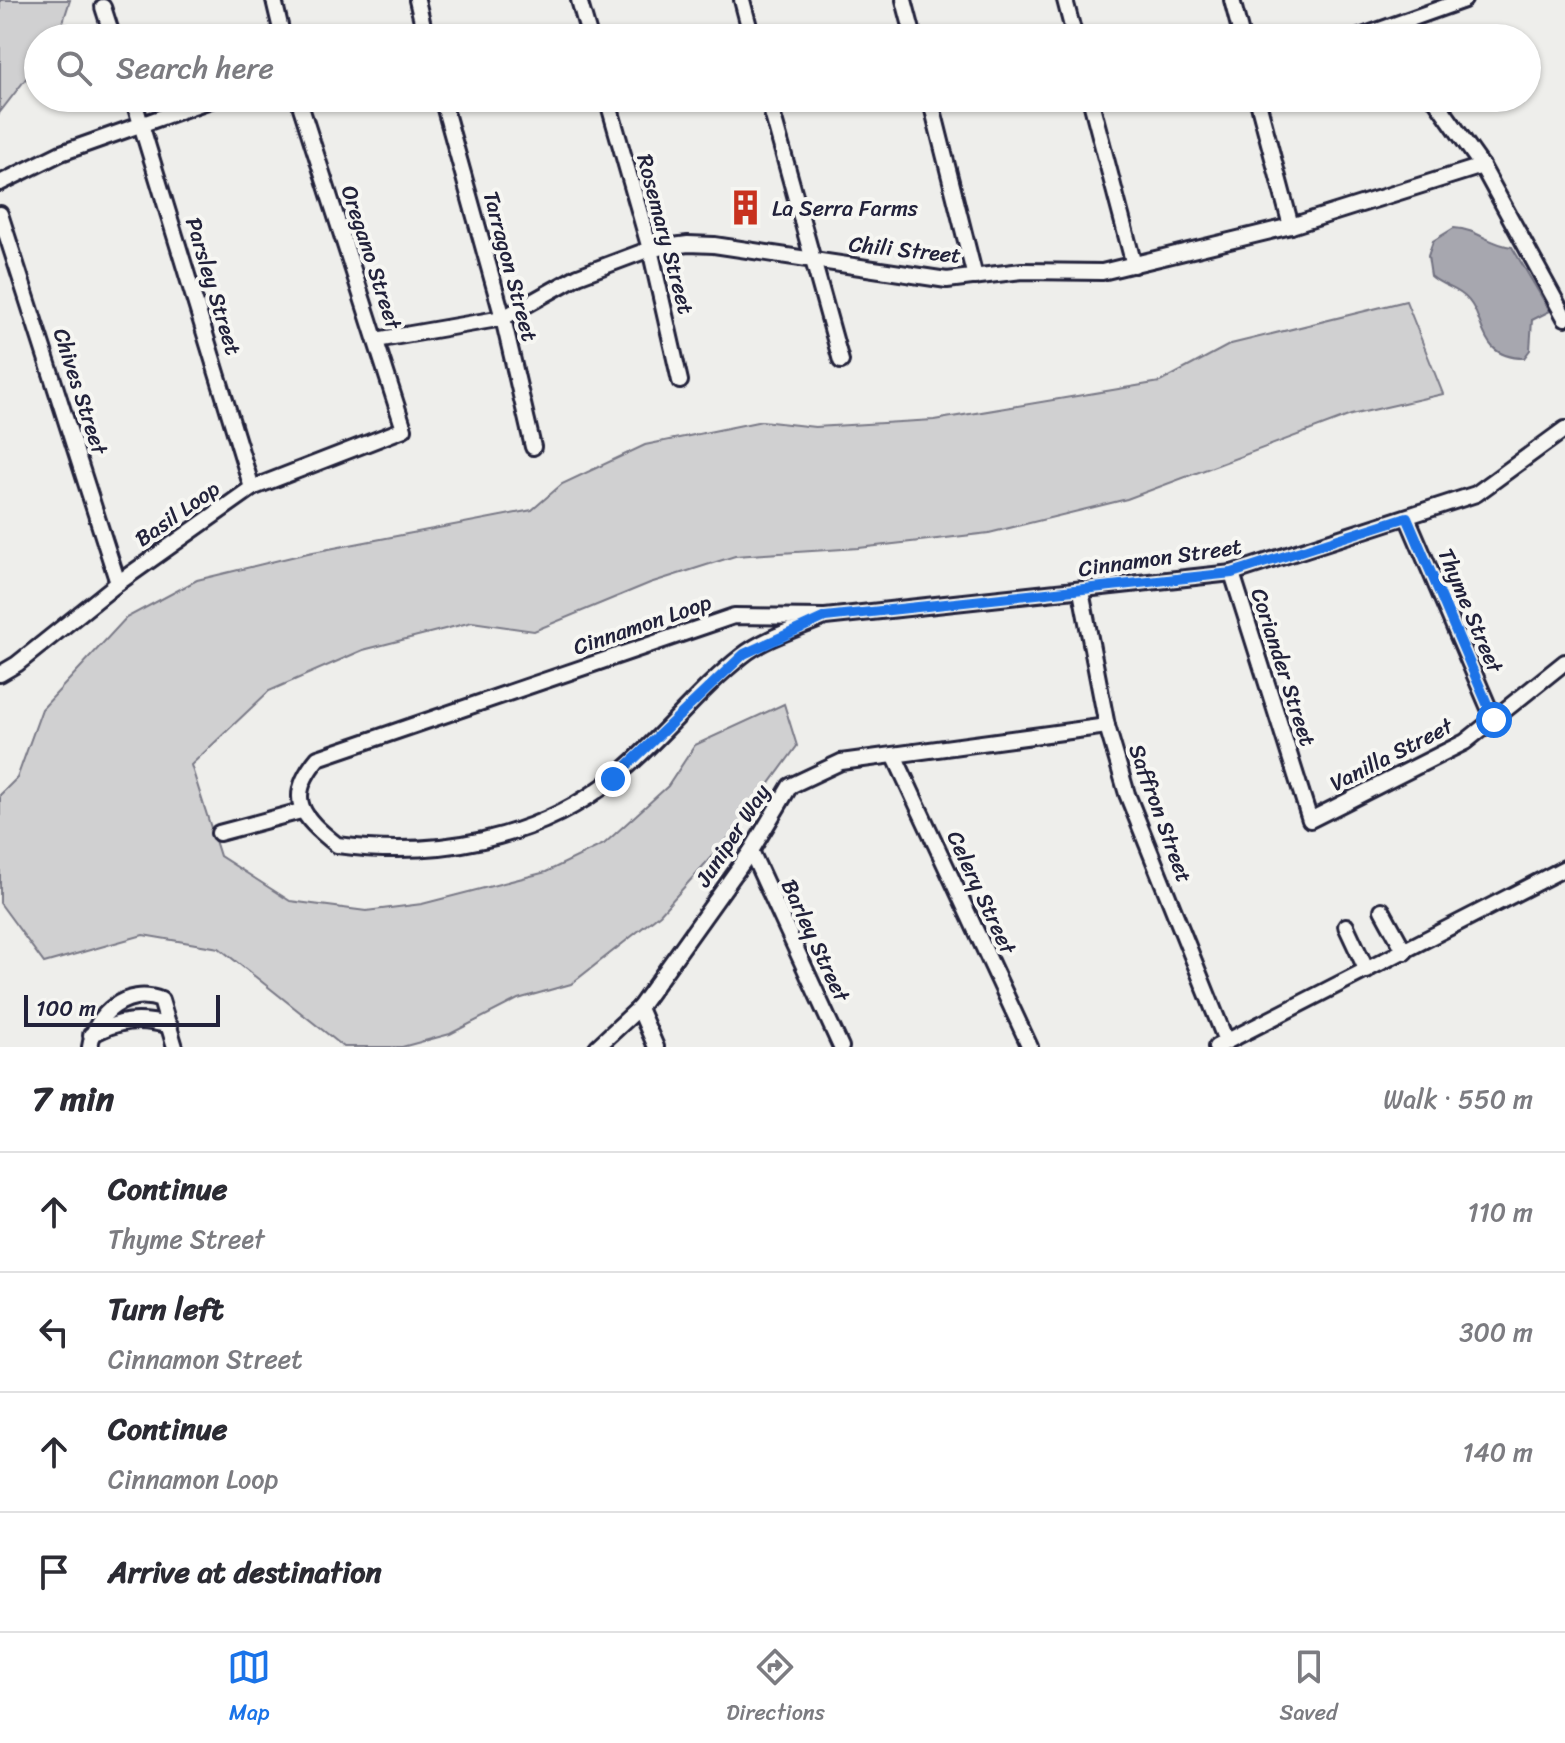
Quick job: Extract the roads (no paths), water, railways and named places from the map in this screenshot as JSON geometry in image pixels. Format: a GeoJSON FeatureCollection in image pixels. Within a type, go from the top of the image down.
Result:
{"type":"FeatureCollection","features":[{"type":"Feature","properties":{"kind":"street"},"geometry":{"type":"LineString","coordinates":[[274,0],[280,24]]}},
{"type":"Feature","properties":{"kind":"street"},"geometry":{"type":"LineString","coordinates":[[417,0],[423,24]]}},
{"type":"Feature","properties":{"kind":"street"},"geometry":{"type":"LineString","coordinates":[[579,0],[586,24]]}},
{"type":"Feature","properties":{"kind":"street"},"geometry":{"type":"LineString","coordinates":[[742,0],[748,24]]}},
{"type":"Feature","properties":{"kind":"street"},"geometry":{"type":"LineString","coordinates":[[904,0],[910,24]]}},
{"type":"Feature","properties":{"kind":"street"},"geometry":{"type":"LineString","coordinates":[[1065,0],[1071,24]]}},
{"type":"Feature","properties":{"kind":"street"},"geometry":{"type":"LineString","coordinates":[[1232,0],[1238,24]]}},
{"type":"Feature","properties":{"kind":"street"},"geometry":{"type":"LineString","coordinates":[[1414,24],[1464,0]]}},
{"type":"Feature","properties":{"kind":"street"},"geometry":{"type":"LineString","coordinates":[[103,7],[108,24]]}},
{"type":"Feature","properties":{"kind":"street","name":"Parsley Street"},"geometry":{"type":"LineString","coordinates":[[138,112],[252,488]]}},
{"type":"Feature","properties":{"kind":"street"},"geometry":{"type":"LineString","coordinates":[[0,183],[61,153],[172,112]]}},
{"type":"Feature","properties":{"kind":"street","name":"Oregano Street"},"geometry":{"type":"LineString","coordinates":[[303,112],[404,429]]}},
{"type":"Feature","properties":{"kind":"street","name":"Tarragon Street"},"geometry":{"type":"LineString","coordinates":[[446,112],[503,318],[533,447]]}},
{"type":"Feature","properties":{"kind":"street","name":"Rosemary Street"},"geometry":{"type":"LineString","coordinates":[[611,112],[650,249],[680,381]]}},
{"type":"Feature","properties":{"kind":"street"},"geometry":{"type":"LineString","coordinates":[[772,112],[810,260],[841,361]]}},
{"type":"Feature","properties":{"kind":"street"},"geometry":{"type":"LineString","coordinates":[[934,112],[975,277]]}},
{"type":"Feature","properties":{"kind":"street"},"geometry":{"type":"LineString","coordinates":[[1094,112],[1134,265]]}},
{"type":"Feature","properties":{"kind":"street"},"geometry":{"type":"LineString","coordinates":[[1261,112],[1291,226]]}},
{"type":"Feature","properties":{"kind":"street"},"geometry":{"type":"LineString","coordinates":[[1444,112],[1482,166],[1565,318]]}},
{"type":"Feature","properties":{"kind":"street","name":"Chili Street"},"geometry":{"type":"LineString","coordinates":[[376,340],[503,318],[578,276],[650,249],[714,245],[947,280],[1022,271],[1102,272],[1291,226],[1482,166]]}},
{"type":"Feature","properties":{"kind":"street","name":"Chives Street"},"geometry":{"type":"LineString","coordinates":[[0,214],[65,409],[118,583]]}},
{"type":"Feature","properties":{"kind":"street","name":"Basil Loop"},"geometry":{"type":"LineString","coordinates":[[0,674],[17,664],[118,583],[252,488],[404,429]]}},
{"type":"Feature","properties":{"kind":"street","name":"Cinnamon Street"},"geometry":{"type":"LineString","coordinates":[[825,617],[1232,573],[1476,494],[1565,429]]}},
{"type":"Feature","properties":{"kind":"street","name":"Thyme Street"},"geometry":{"type":"LineString","coordinates":[[1407,517],[1494,720]]}},
{"type":"Feature","properties":{"kind":"street","name":"Coriander Street"},"geometry":{"type":"LineString","coordinates":[[1232,573],[1310,820]]}},
{"type":"Feature","properties":{"kind":"street","name":"Saffron Street"},"geometry":{"type":"LineString","coordinates":[[1081,591],[1107,726],[1127,794],[1221,1044]]}},
{"type":"Feature","properties":{"kind":"street","name":"Cinnamon Loop"},"geometry":{"type":"LineString","coordinates":[[301,811],[299,792],[305,774],[318,758],[336,750],[734,616],[825,617]]}},
{"type":"Feature","properties":{"kind":"street"},"geometry":{"type":"LineString","coordinates":[[219,833],[301,811],[337,845],[348,847],[414,849],[503,838],[574,804],[613,779],[744,654],[825,617]]}},
{"type":"Feature","properties":{"kind":"street","name":"Vanilla Street"},"geometry":{"type":"LineString","coordinates":[[1310,820],[1465,742],[1565,662]]}},
{"type":"Feature","properties":{"kind":"street","name":"Juniper Way"},"geometry":{"type":"LineString","coordinates":[[597,1047],[639,1008],[751,851],[790,786],[841,762],[1107,726]]}},
{"type":"Feature","properties":{"kind":"street","name":"Celery Street"},"geometry":{"type":"LineString","coordinates":[[894,755],[1030,1047]]}},
{"type":"Feature","properties":{"kind":"street","name":"Barley Street"},"geometry":{"type":"LineString","coordinates":[[751,851],[841,1047]]}},
{"type":"Feature","properties":{"kind":"street"},"geometry":{"type":"LineString","coordinates":[[1221,1044],[1565,868]]}},
{"type":"Feature","properties":{"kind":"street"},"geometry":{"type":"LineString","coordinates":[[1382,910],[1405,952]]}},
{"type":"Feature","properties":{"kind":"street"},"geometry":{"type":"LineString","coordinates":[[1346,926],[1367,971]]}},
{"type":"Feature","properties":{"kind":"street"},"geometry":{"type":"LineString","coordinates":[[90,1041],[109,1007],[142,995],[161,1000],[175,1047]]}},
{"type":"Feature","properties":{"kind":"street"},"geometry":{"type":"LineString","coordinates":[[639,1008],[656,1047]]}},
{"type":"Feature","properties":{"kind":"street"},"geometry":{"type":"LineString","coordinates":[[90,1041],[113,1023],[137,1019],[170,1026]]}},
{"type":"Feature","properties":{"kind":"place","name":"La Serra Farms"},"geometry":{"type":"Point","coordinates":[746,208]}}]}
